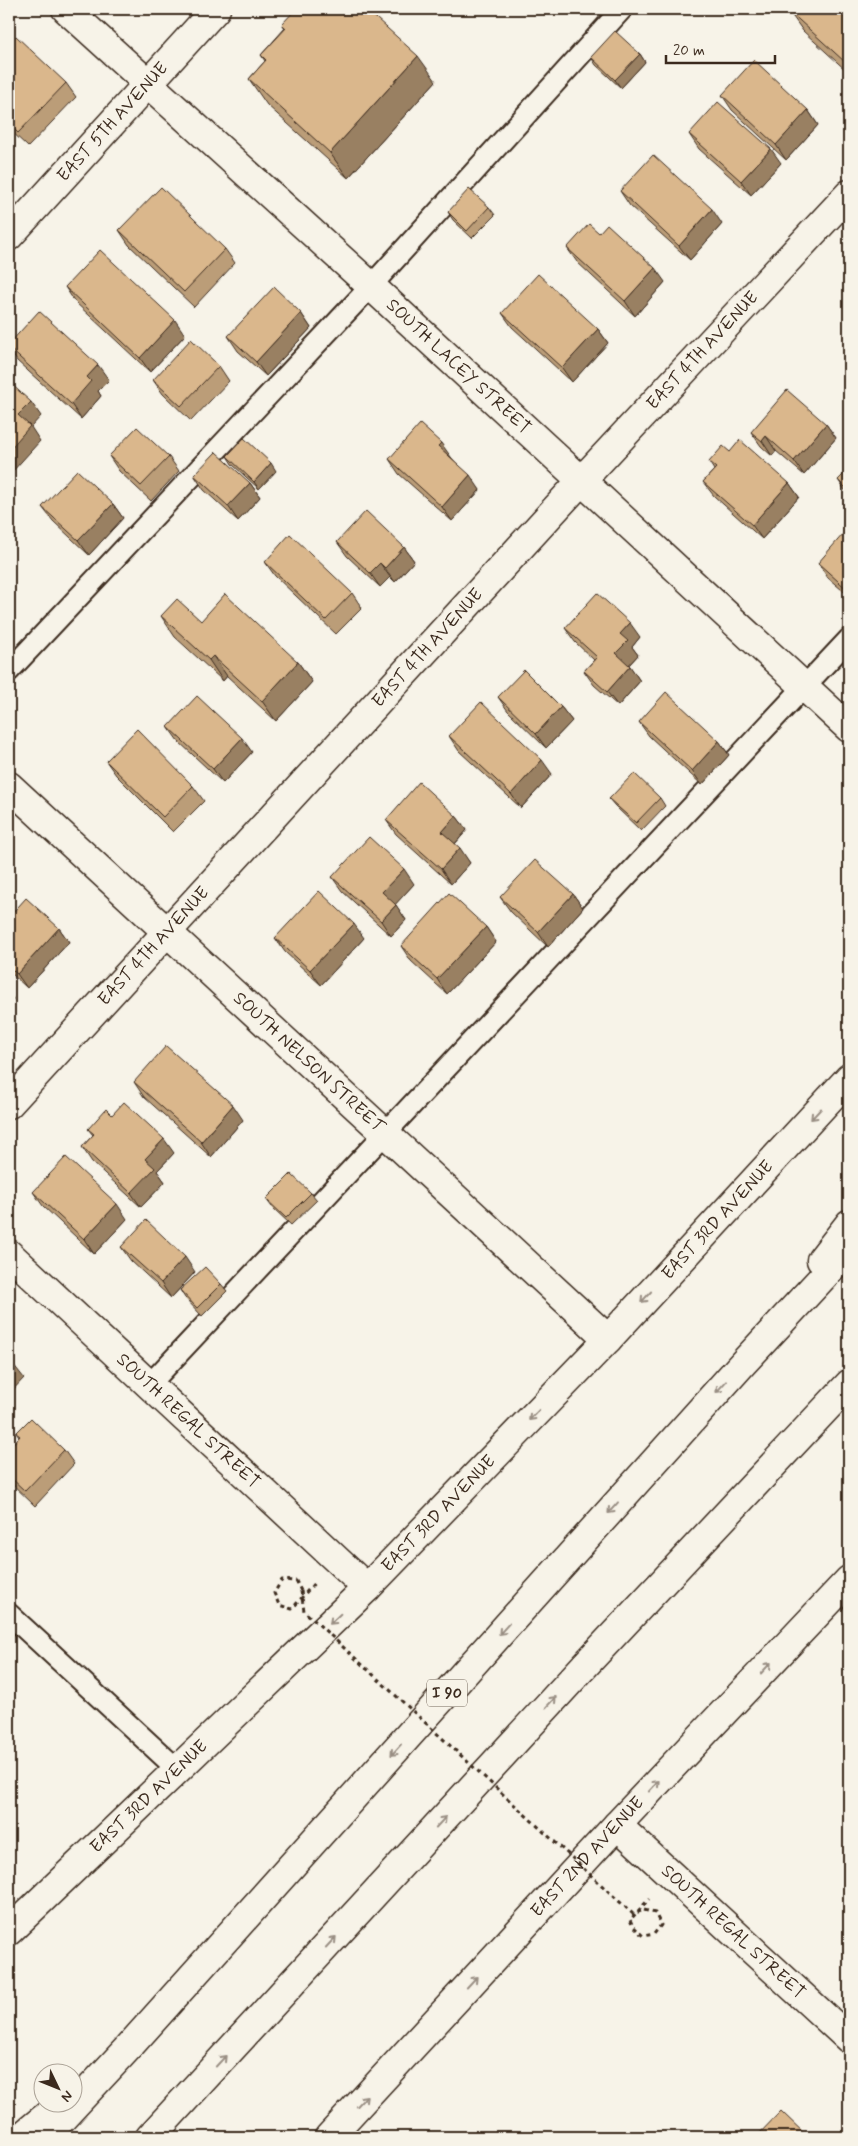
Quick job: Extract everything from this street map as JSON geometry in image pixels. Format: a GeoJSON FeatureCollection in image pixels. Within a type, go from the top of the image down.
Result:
{"type":"FeatureCollection","features":[{"type":"Feature","properties":{"kind":"main road","name":"SOUTH LACEY STREET"},"geometry":{"type":"LineString","coordinates":[[66,9],[371,286],[849,728]]}},
{"type":"Feature","properties":{"kind":"main road","name":"EAST 5TH AVENUE"},"geometry":{"type":"LineString","coordinates":[[9,236],[216,9]]}},
{"type":"Feature","properties":{"kind":"main road","name":"EAST 4TH AVENUE"},"geometry":{"type":"LineString","coordinates":[[9,1104],[582,480],[849,194]]}},
{"type":"Feature","properties":{"kind":"main road","name":"SOUTH NELSON STREET"},"geometry":{"type":"LineString","coordinates":[[9,786],[608,1338]]}},
{"type":"Feature","properties":{"kind":"main road","name":"EAST 3RD AVENUE"},"geometry":{"type":"LineString","coordinates":[[9,1932],[367,1588],[608,1338],[849,1078]]}},
{"type":"Feature","properties":{"kind":"main road"},"geometry":{"type":"LineString","coordinates":[[743,1363],[849,1224]]}},
{"type":"Feature","properties":{"kind":"main road","name":"I 90"},"geometry":{"type":"LineString","coordinates":[[45,2137],[127,2049],[743,1363],[849,1249]]}},
{"type":"Feature","properties":{"kind":"main road","name":"SOUTH REGAL STREET"},"geometry":{"type":"LineString","coordinates":[[9,1254],[367,1588]]}},
{"type":"Feature","properties":{"kind":"main road"},"geometry":{"type":"LineString","coordinates":[[150,2137],[588,1662],[849,1384]]}},
{"type":"Feature","properties":{"kind":"main road"},"geometry":{"type":"LineString","coordinates":[[822,1414],[849,1397]]}},
{"type":"Feature","properties":{"kind":"main road","name":"EAST 2ND AVENUE"},"geometry":{"type":"LineString","coordinates":[[328,2137],[617,1825],[849,1580]]}},
{"type":"Feature","properties":{"kind":"main road","name":"SOUTH REGAL STREET"},"geometry":{"type":"LineString","coordinates":[[617,1825],[848,2034]]}},
{"type":"Feature","properties":{"kind":"main road"},"geometry":{"type":"LineString","coordinates":[[82,2086],[127,2049]]}},
{"type":"Feature","properties":{"kind":"main road"},"geometry":{"type":"LineString","coordinates":[[170,2137],[188,2097]]}},
{"type":"Feature","properties":{"kind":"main road"},"geometry":{"type":"LineString","coordinates":[[21,2137],[50,2114]]}},
{"type":"Feature","properties":{"kind":"lane"},"geometry":{"type":"LineString","coordinates":[[9,671],[371,286],[622,9]]}},
{"type":"Feature","properties":{"kind":"lane"},"geometry":{"type":"LineString","coordinates":[[149,1384],[849,639]]}},
{"type":"Feature","properties":{"kind":"lane"},"geometry":{"type":"LineString","coordinates":[[9,1614],[178,1770]]}},
{"type":"Feature","properties":{"kind":"path"},"geometry":{"type":"LineString","coordinates":[[292,1609],[279,1605],[274,1593],[282,1580],[296,1581],[302,1592],[304,1611],[633,1914],[644,1910],[655,1913],[661,1925],[654,1934],[643,1936],[630,1920]]}},
{"type":"Feature","properties":{"kind":"building"},"geometry":{"type":"Polygon","coordinates":[[[296,9],[366,9],[418,56],[330,153],[249,79],[266,60],[261,55],[286,28],[282,24],[296,9]]]}},
{"type":"Feature","properties":{"kind":"building"},"geometry":{"type":"Polygon","coordinates":[[[849,9],[849,57],[845,62],[788,10],[849,9]]]}},
{"type":"Feature","properties":{"kind":"building"},"geometry":{"type":"Polygon","coordinates":[[[615,31],[640,54],[615,80],[591,57],[615,31]]]}},
{"type":"Feature","properties":{"kind":"building"},"geometry":{"type":"Polygon","coordinates":[[[16,36],[66,83],[18,133],[9,124],[9,43],[16,36]]]}},
{"type":"Feature","properties":{"kind":"building"},"geometry":{"type":"Polygon","coordinates":[[[754,60],[808,110],[776,145],[722,95],[754,60]]]}},
{"type":"Feature","properties":{"kind":"building"},"geometry":{"type":"Polygon","coordinates":[[[718,102],[771,149],[741,181],[689,134],[718,102]]]}},
{"type":"Feature","properties":{"kind":"building"},"geometry":{"type":"Polygon","coordinates":[[[653,155],[712,209],[679,246],[620,191],[653,155]]]}},
{"type":"Feature","properties":{"kind":"building"},"geometry":{"type":"Polygon","coordinates":[[[161,187],[225,249],[184,292],[119,230],[161,187]]]}},
{"type":"Feature","properties":{"kind":"building"},"geometry":{"type":"Polygon","coordinates":[[[469,189],[489,207],[467,231],[448,212],[469,189]]]}},
{"type":"Feature","properties":{"kind":"building"},"geometry":{"type":"Polygon","coordinates":[[[589,224],[599,233],[607,224],[655,268],[625,301],[567,248],[589,224]]]}},
{"type":"Feature","properties":{"kind":"building"},"geometry":{"type":"Polygon","coordinates":[[[100,250],[175,320],[140,358],[65,287],[100,250]]]}},
{"type":"Feature","properties":{"kind":"building"},"geometry":{"type":"Polygon","coordinates":[[[538,274],[598,329],[562,368],[502,313],[538,274]]]}},
{"type":"Feature","properties":{"kind":"building"},"geometry":{"type":"Polygon","coordinates":[[[274,287],[301,313],[256,362],[228,336],[274,287]]]}},
{"type":"Feature","properties":{"kind":"building"},"geometry":{"type":"Polygon","coordinates":[[[39,311],[98,365],[87,377],[91,381],[71,404],[9,348],[9,344],[39,311]]]}},
{"type":"Feature","properties":{"kind":"building"},"geometry":{"type":"Polygon","coordinates":[[[191,339],[219,366],[181,406],[153,380],[191,339]]]}},
{"type":"Feature","properties":{"kind":"building"},"geometry":{"type":"Polygon","coordinates":[[[9,382],[31,402],[18,415],[30,426],[9,450],[9,382]]]}},
{"type":"Feature","properties":{"kind":"building"},"geometry":{"type":"Polygon","coordinates":[[[787,390],[826,424],[794,461],[766,436],[762,441],[751,432],[787,390]]]}},
{"type":"Feature","properties":{"kind":"building"},"geometry":{"type":"Polygon","coordinates":[[[420,424],[441,443],[438,446],[470,475],[442,507],[389,459],[420,424]]]}},
{"type":"Feature","properties":{"kind":"building"},"geometry":{"type":"Polygon","coordinates":[[[137,427],[169,457],[141,486],[109,456],[137,427]]]}},
{"type":"Feature","properties":{"kind":"building"},"geometry":{"type":"Polygon","coordinates":[[[244,438],[271,463],[254,482],[227,456],[244,438]]]}},
{"type":"Feature","properties":{"kind":"building"},"geometry":{"type":"Polygon","coordinates":[[[740,440],[789,483],[752,525],[703,482],[716,468],[709,462],[723,446],[730,452],[740,440]]]}},
{"type":"Feature","properties":{"kind":"building"},"geometry":{"type":"Polygon","coordinates":[[[216,452],[250,483],[228,506],[194,475],[216,452]]]}},
{"type":"Feature","properties":{"kind":"building"},"geometry":{"type":"Polygon","coordinates":[[[849,469],[849,491],[838,480],[849,469]]]}},
{"type":"Feature","properties":{"kind":"building"},"geometry":{"type":"Polygon","coordinates":[[[77,470],[113,504],[78,540],[42,507],[77,470]]]}},
{"type":"Feature","properties":{"kind":"building"},"geometry":{"type":"Polygon","coordinates":[[[366,511],[404,547],[385,568],[380,563],[370,573],[337,542],[366,511]]]}},
{"type":"Feature","properties":{"kind":"building"},"geometry":{"type":"Polygon","coordinates":[[[844,533],[849,538],[849,591],[818,563],[844,533]]]}},
{"type":"Feature","properties":{"kind":"building"},"geometry":{"type":"Polygon","coordinates":[[[290,534],[352,593],[326,620],[265,562],[290,534]]]}},
{"type":"Feature","properties":{"kind":"building"},"geometry":{"type":"Polygon","coordinates":[[[597,593],[630,623],[620,634],[628,641],[616,653],[630,666],[607,692],[584,671],[597,657],[565,628],[597,593]]]}},
{"type":"Feature","properties":{"kind":"building"},"geometry":{"type":"Polygon","coordinates":[[[225,594],[298,662],[262,701],[213,656],[209,660],[161,616],[177,599],[201,621],[225,594]]]}},
{"type":"Feature","properties":{"kind":"building"},"geometry":{"type":"Polygon","coordinates":[[[524,670],[561,707],[536,734],[498,697],[524,670]]]}},
{"type":"Feature","properties":{"kind":"building"},"geometry":{"type":"Polygon","coordinates":[[[666,692],[719,741],[692,771],[639,722],[666,692]]]}},
{"type":"Feature","properties":{"kind":"building"},"geometry":{"type":"Polygon","coordinates":[[[197,696],[242,738],[213,769],[168,727],[197,696]]]}},
{"type":"Feature","properties":{"kind":"building"},"geometry":{"type":"Polygon","coordinates":[[[481,702],[542,760],[511,794],[449,736],[481,702]]]}},
{"type":"Feature","properties":{"kind":"building"},"geometry":{"type":"Polygon","coordinates":[[[137,729],[193,786],[163,817],[106,761],[137,729]]]}},
{"type":"Feature","properties":{"kind":"building"},"geometry":{"type":"Polygon","coordinates":[[[634,773],[660,798],[636,823],[609,799],[634,773]]]}},
{"type":"Feature","properties":{"kind":"building"},"geometry":{"type":"Polygon","coordinates":[[[419,782],[456,816],[442,832],[460,848],[441,869],[386,820],[419,782]]]}},
{"type":"Feature","properties":{"kind":"building"},"geometry":{"type":"Polygon","coordinates":[[[369,837],[404,869],[382,892],[396,905],[381,921],[332,877],[369,837]]]}},
{"type":"Feature","properties":{"kind":"building"},"geometry":{"type":"Polygon","coordinates":[[[535,860],[573,894],[538,932],[500,897],[535,860]]]}},
{"type":"Feature","properties":{"kind":"building"},"geometry":{"type":"Polygon","coordinates":[[[319,891],[354,924],[310,970],[275,938],[319,891]]]}},
{"type":"Feature","properties":{"kind":"building"},"geometry":{"type":"Polygon","coordinates":[[[449,893],[486,927],[437,979],[401,946],[449,893]]]}},
{"type":"Feature","properties":{"kind":"building"},"geometry":{"type":"Polygon","coordinates":[[[26,898],[59,928],[17,974],[9,966],[9,917],[26,898]]]}},
{"type":"Feature","properties":{"kind":"building"},"geometry":{"type":"Polygon","coordinates":[[[166,1046],[233,1105],[201,1142],[134,1082],[166,1046]]]}},
{"type":"Feature","properties":{"kind":"building"},"geometry":{"type":"Polygon","coordinates":[[[124,1102],[164,1139],[145,1159],[155,1168],[131,1193],[82,1147],[94,1134],[88,1129],[106,1109],[112,1115],[124,1102]]]}},
{"type":"Feature","properties":{"kind":"building"},"geometry":{"type":"Polygon","coordinates":[[[66,1157],[117,1204],[84,1239],[33,1192],[66,1157]]]}},
{"type":"Feature","properties":{"kind":"building"},"geometry":{"type":"Polygon","coordinates":[[[291,1174],[311,1193],[286,1218],[266,1199],[291,1174]]]}},
{"type":"Feature","properties":{"kind":"building"},"geometry":{"type":"Polygon","coordinates":[[[146,1220],[185,1257],[161,1283],[121,1247],[146,1220]]]}},
{"type":"Feature","properties":{"kind":"building"},"geometry":{"type":"Polygon","coordinates":[[[205,1267],[221,1284],[197,1308],[180,1290],[205,1267]]]}},
{"type":"Feature","properties":{"kind":"building"},"geometry":{"type":"Polygon","coordinates":[[[9,1360],[13,1364],[9,1369],[9,1360]]]}},
{"type":"Feature","properties":{"kind":"building"},"geometry":{"type":"Polygon","coordinates":[[[31,1418],[64,1450],[25,1491],[9,1476],[9,1448],[20,1436],[16,1433],[31,1418]]]}},
{"type":"Feature","properties":{"kind":"building"},"geometry":{"type":"Polygon","coordinates":[[[781,2111],[808,2137],[756,2137],[781,2111]]]}}]}
